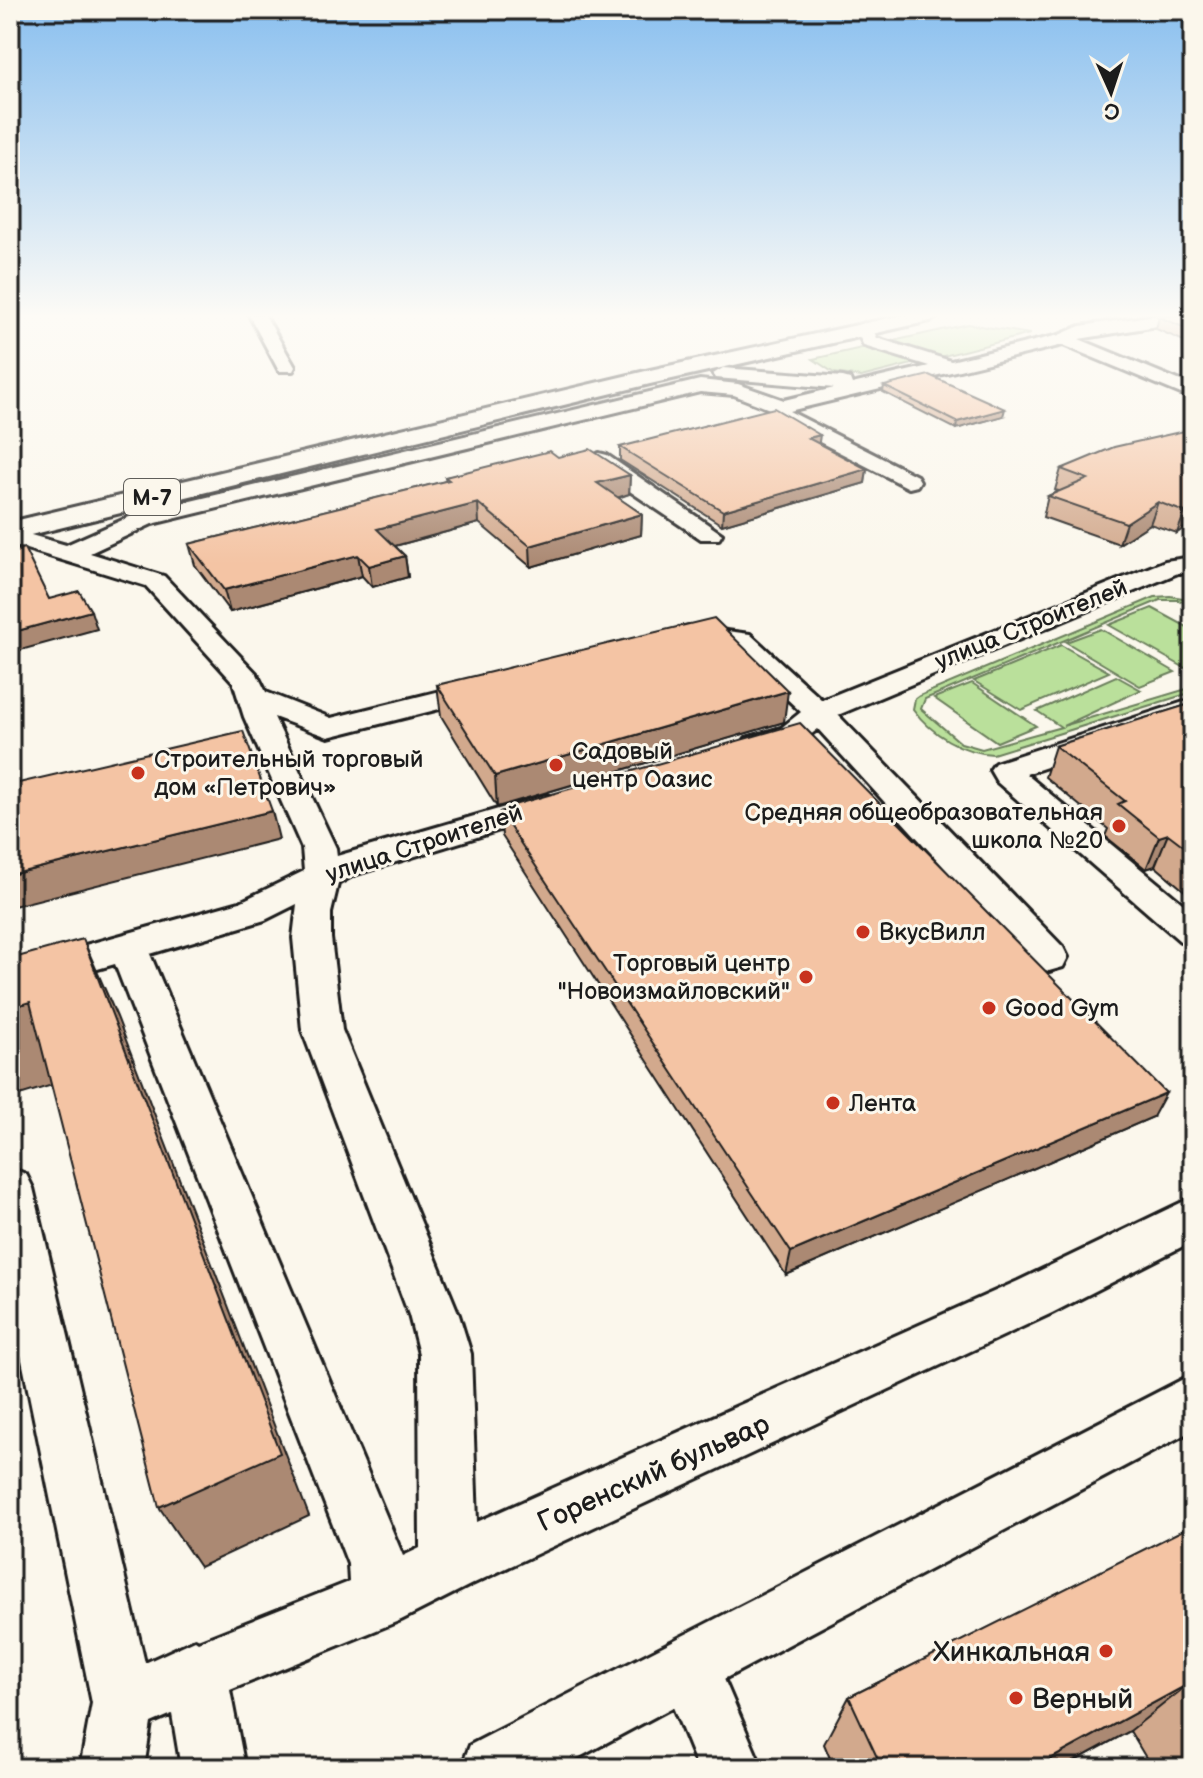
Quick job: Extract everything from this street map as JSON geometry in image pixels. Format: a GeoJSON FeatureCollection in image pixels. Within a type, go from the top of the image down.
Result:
{"type":"FeatureCollection","features":[{"type":"Feature","properties":{"kind":"highway","name":"М-7"},"geometry":{"type":"LineString","coordinates":[[10,507],[481,398]]}},
{"type":"Feature","properties":{"kind":"highway","name":"М-7"},"geometry":{"type":"LineString","coordinates":[[10,533],[566,398]]}},
{"type":"Feature","properties":{"kind":"street"},"geometry":{"type":"LineString","coordinates":[[67,554],[144,519],[650,398]]}},
{"type":"Feature","properties":{"kind":"street"},"geometry":{"type":"LineString","coordinates":[[758,398],[779,406],[813,398]]}},
{"type":"Feature","properties":{"kind":"street"},"geometry":{"type":"LineString","coordinates":[[780,414],[909,481]]}},
{"type":"Feature","properties":{"kind":"street"},"geometry":{"type":"LineString","coordinates":[[599,460],[710,534]]}},
{"type":"Feature","properties":{"kind":"street"},"geometry":{"type":"LineString","coordinates":[[10,533],[155,581],[247,680],[319,848],[322,875],[313,913],[312,938],[322,1030],[434,1315],[445,1354],[449,1564]]}},
{"type":"Feature","properties":{"kind":"street","name":"улица Строителей"},"geometry":{"type":"LineString","coordinates":[[733,752],[792,735],[819,713],[854,696],[1174,566],[1193,565]]}},
{"type":"Feature","properties":{"kind":"street"},"geometry":{"type":"LineString","coordinates":[[658,642],[688,634],[740,640],[819,713],[1049,957]]}},
{"type":"Feature","properties":{"kind":"street"},"geometry":{"type":"LineString","coordinates":[[252,697],[328,728],[505,684]]}},
{"type":"Feature","properties":{"kind":"street"},"geometry":{"type":"LineString","coordinates":[[1193,708],[1006,770],[1008,775],[1193,932]]}},
{"type":"Feature","properties":{"kind":"street","name":"улица Строителей"},"geometry":{"type":"LineString","coordinates":[[10,980],[252,911],[322,875],[464,828],[572,797]]}},
{"type":"Feature","properties":{"kind":"street"},"geometry":{"type":"LineString","coordinates":[[128,947],[377,1564],[380,1599]]}},
{"type":"Feature","properties":{"kind":"street"},"geometry":{"type":"LineString","coordinates":[[10,1188],[123,1703],[112,1768]]}},
{"type":"Feature","properties":{"kind":"street","name":"Горенский бульвар"},"geometry":{"type":"LineString","coordinates":[[123,1703],[195,1671],[380,1599],[449,1564],[1035,1297],[1193,1218]]}},
{"type":"Feature","properties":{"kind":"street"},"geometry":{"type":"LineString","coordinates":[[493,1768],[688,1667],[808,1599],[1142,1430],[1193,1400]]}},
{"type":"Feature","properties":{"kind":"street"},"geometry":{"type":"LineString","coordinates":[[688,1667],[730,1768]]}},
{"type":"Feature","properties":{"kind":"street"},"geometry":{"type":"LineString","coordinates":[[195,1671],[213,1768]]}},
{"type":"Feature","properties":{"kind":"green space"},"geometry":{"type":"Polygon","coordinates":[[[1155,597],[1189,599],[1193,605],[1178,600],[1160,600],[925,699],[921,709],[961,743],[982,749],[1061,727],[1037,711],[1116,676],[1141,690],[1063,726],[1193,687],[1193,692],[993,754],[970,750],[948,740],[913,709],[919,696],[1155,597]]]}},
{"type":"Feature","properties":{"kind":"green space"},"geometry":{"type":"Polygon","coordinates":[[[1152,608],[1193,630],[1193,665],[1185,668],[1109,625],[1152,608]]]}},
{"type":"Feature","properties":{"kind":"green space"},"geometry":{"type":"Polygon","coordinates":[[[1101,629],[1175,672],[1140,686],[1066,642],[1101,629]]]}},
{"type":"Feature","properties":{"kind":"green space"},"geometry":{"type":"Polygon","coordinates":[[[1061,645],[1109,672],[1021,710],[974,681],[1061,645]]]}},
{"type":"Feature","properties":{"kind":"green space"},"geometry":{"type":"Polygon","coordinates":[[[972,683],[1036,726],[997,742],[934,698],[972,683]]]}},
{"type":"Feature","properties":{"kind":"building"},"geometry":{"type":"Polygon","coordinates":[[[908,398],[980,398],[1005,409],[957,422],[908,398]]]}},
{"type":"Feature","properties":{"kind":"building"},"geometry":{"type":"Polygon","coordinates":[[[774,408],[820,435],[808,438],[867,469],[723,511],[620,447],[774,408]]]}},
{"type":"Feature","properties":{"kind":"building"},"geometry":{"type":"Polygon","coordinates":[[[1193,429],[1193,506],[1185,512],[1158,502],[1126,523],[1048,496],[1088,479],[1061,469],[1114,447],[1193,429]]]}},
{"type":"Feature","properties":{"kind":"building"},"geometry":{"type":"Polygon","coordinates":[[[590,449],[630,475],[597,483],[642,514],[530,546],[478,503],[377,529],[405,556],[369,566],[358,555],[224,590],[189,544],[449,480],[445,477],[550,451],[558,457],[590,449]]]}},
{"type":"Feature","properties":{"kind":"building"},"geometry":{"type":"Polygon","coordinates":[[[24,548],[49,599],[79,591],[91,611],[10,633],[10,552],[24,548]]]}},
{"type":"Feature","properties":{"kind":"building","name":"Садовый центр Оазис"},"geometry":{"type":"Polygon","coordinates":[[[714,618],[788,691],[495,776],[437,685],[714,618]]]}},
{"type":"Feature","properties":{"kind":"building"},"geometry":{"type":"Polygon","coordinates":[[[1193,703],[1193,853],[1168,834],[1159,837],[1118,804],[1125,801],[1055,746],[1193,703]]]}},
{"type":"Feature","properties":{"kind":"building","name":"Торговый центр \"Новоизмайловский\""},"geometry":{"type":"Polygon","coordinates":[[[800,723],[1166,1093],[791,1252],[500,812],[512,809],[510,806],[800,723]]]}},
{"type":"Feature","properties":{"kind":"building"},"geometry":{"type":"Polygon","coordinates":[[[243,731],[272,811],[10,875],[10,785],[243,731]]]}},
{"type":"Feature","properties":{"kind":"building"},"geometry":{"type":"Polygon","coordinates":[[[83,939],[280,1453],[159,1507],[30,1002],[10,1008],[10,959],[83,939]]]}},
{"type":"Feature","properties":{"kind":"building"},"geometry":{"type":"Polygon","coordinates":[[[1193,1525],[1193,1688],[1190,1683],[1034,1768],[882,1768],[849,1697],[1193,1525]]]}},
{"type":"Feature","properties":{"kind":"place","name":"Садовый центр Оазис"},"geometry":{"type":"Point","coordinates":[556,765]}},
{"type":"Feature","properties":{"kind":"place","name":"Строительный торговый дом «Петрович»"},"geometry":{"type":"Point","coordinates":[138,773]}},
{"type":"Feature","properties":{"kind":"place","name":"Средняя общеобразовательная школа №20"},"geometry":{"type":"Point","coordinates":[1119,826]}},
{"type":"Feature","properties":{"kind":"place","name":"ВкусВилл"},"geometry":{"type":"Point","coordinates":[863,932]}},
{"type":"Feature","properties":{"kind":"place","name":"Торговый центр \"Новоизмайловский\""},"geometry":{"type":"Point","coordinates":[806,977]}},
{"type":"Feature","properties":{"kind":"place","name":"Good Gym"},"geometry":{"type":"Point","coordinates":[989,1008]}},
{"type":"Feature","properties":{"kind":"place","name":"Лента"},"geometry":{"type":"Point","coordinates":[833,1103]}},
{"type":"Feature","properties":{"kind":"place","name":"Хинкальная"},"geometry":{"type":"Point","coordinates":[1106,1651]}},
{"type":"Feature","properties":{"kind":"place","name":"Верный"},"geometry":{"type":"Point","coordinates":[1016,1698]}}]}
